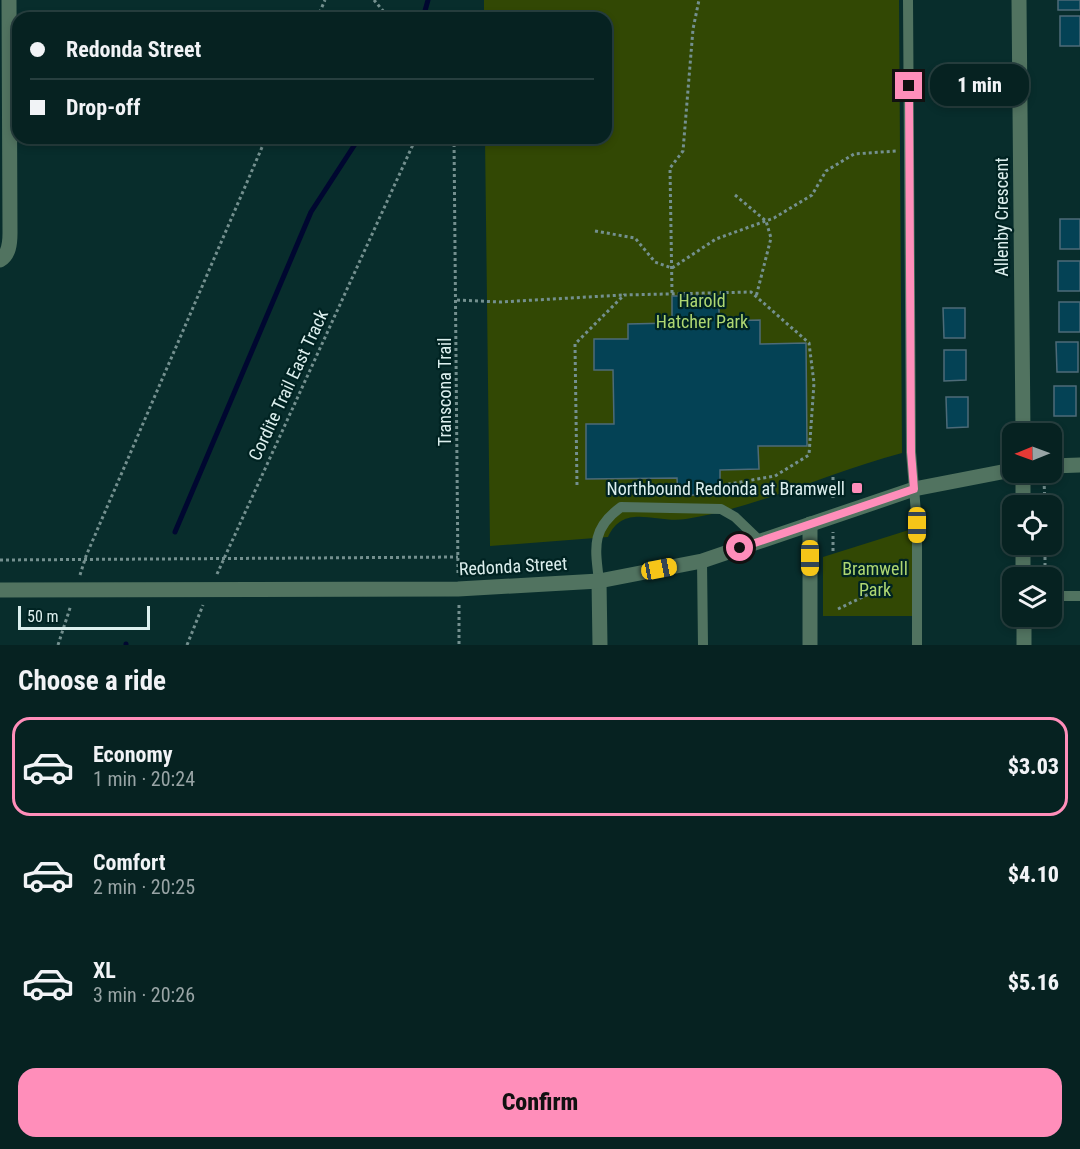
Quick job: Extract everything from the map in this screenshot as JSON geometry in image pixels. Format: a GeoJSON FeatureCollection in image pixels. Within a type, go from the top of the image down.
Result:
{"type":"FeatureCollection","features":[{"type":"Feature","properties":{"kind":"street"},"geometry":{"type":"LineString","coordinates":[[0,260],[4,257],[9,244],[10,233],[9,0]]}},
{"type":"Feature","properties":{"kind":"street","name":"Allenby Crescent"},"geometry":{"type":"LineString","coordinates":[[1019,0],[1023,423]]}},
{"type":"Feature","properties":{"kind":"street"},"geometry":{"type":"LineString","coordinates":[[1062,466],[1080,465]]}},
{"type":"Feature","properties":{"kind":"street","name":"Redonda Street"},"geometry":{"type":"LineString","coordinates":[[0,591],[458,589],[599,581],[702,561],[914,489],[1002,472]]}},
{"type":"Feature","properties":{"kind":"street"},"geometry":{"type":"LineString","coordinates":[[810,524],[810,645]]}},
{"type":"Feature","properties":{"kind":"street"},"geometry":{"type":"LineString","coordinates":[[599,581],[600,645]]}},
{"type":"Feature","properties":{"kind":"street"},"geometry":{"type":"LineString","coordinates":[[1024,627],[1024,645]]}},
{"type":"Feature","properties":{"kind":"lane"},"geometry":{"type":"LineString","coordinates":[[908,0],[911,452],[917,525],[917,645]]}},
{"type":"Feature","properties":{"kind":"lane"},"geometry":{"type":"LineString","coordinates":[[599,581],[595,545],[600,528],[621,507],[721,509],[735,517],[760,541]]}},
{"type":"Feature","properties":{"kind":"lane"},"geometry":{"type":"LineString","coordinates":[[702,561],[703,645]]}},
{"type":"Feature","properties":{"kind":"lane"},"geometry":{"type":"LineString","coordinates":[[1062,596],[1080,596]]}},
{"type":"Feature","properties":{"kind":"path"},"geometry":{"type":"LineString","coordinates":[[374,0],[384,12]]}},
{"type":"Feature","properties":{"kind":"path"},"geometry":{"type":"LineString","coordinates":[[672,293],[670,168],[683,151],[693,29],[699,0]]}},
{"type":"Feature","properties":{"kind":"path"},"geometry":{"type":"LineString","coordinates":[[58,645],[85,560],[263,144]]}},
{"type":"Feature","properties":{"kind":"path","name":"Cordite Trail East Track"},"geometry":{"type":"LineString","coordinates":[[187,645],[413,144]]}},
{"type":"Feature","properties":{"kind":"path","name":"Transcona Trail"},"geometry":{"type":"LineString","coordinates":[[454,144],[459,645]]}},
{"type":"Feature","properties":{"kind":"path"},"geometry":{"type":"LineString","coordinates":[[672,268],[716,239],[766,221],[812,195],[826,171],[854,154],[909,151]]}},
{"type":"Feature","properties":{"kind":"path"},"geometry":{"type":"LineString","coordinates":[[735,195],[766,221],[771,238],[756,297]]}},
{"type":"Feature","properties":{"kind":"path"},"geometry":{"type":"LineString","coordinates":[[595,231],[635,238],[655,261],[672,268]]}},
{"type":"Feature","properties":{"kind":"path"},"geometry":{"type":"LineString","coordinates":[[457,300],[500,302],[672,293],[751,292],[809,343],[814,383],[809,455],[774,476],[729,484],[722,501]]}},
{"type":"Feature","properties":{"kind":"path"},"geometry":{"type":"LineString","coordinates":[[577,485],[575,344],[624,295]]}},
{"type":"Feature","properties":{"kind":"path"},"geometry":{"type":"LineString","coordinates":[[833,477],[833,500]]}},
{"type":"Feature","properties":{"kind":"path"},"geometry":{"type":"LineString","coordinates":[[833,529],[833,551]]}},
{"type":"Feature","properties":{"kind":"path"},"geometry":{"type":"LineString","coordinates":[[0,560],[459,557]]}},
{"type":"Feature","properties":{"kind":"path"},"geometry":{"type":"LineString","coordinates":[[838,609],[873,592],[885,591]]}},
{"type":"Feature","properties":{"kind":"green space","name":"Harold Hatcher Park"},"geometry":{"type":"Polygon","coordinates":[[[484,0],[899,0],[902,453],[768,498],[714,513],[675,520],[632,517],[615,526],[608,537],[490,546],[485,144],[612,144],[612,12],[484,12],[484,0]]]}},
{"type":"Feature","properties":{"kind":"green space","name":"Bramwell Park"},"geometry":{"type":"Polygon","coordinates":[[[912,529],[912,616],[823,616],[823,557],[912,529]]]}},
{"type":"Feature","properties":{"kind":"building"},"geometry":{"type":"Polygon","coordinates":[[[1058,0],[1080,0],[1080,10],[1058,10],[1058,0]]]}},
{"type":"Feature","properties":{"kind":"building"},"geometry":{"type":"Polygon","coordinates":[[[1060,16],[1080,16],[1080,46],[1060,46],[1060,16]]]}},
{"type":"Feature","properties":{"kind":"building"},"geometry":{"type":"Polygon","coordinates":[[[1060,219],[1080,219],[1080,249],[1060,249],[1060,219]]]}},
{"type":"Feature","properties":{"kind":"building"},"geometry":{"type":"Polygon","coordinates":[[[1058,261],[1080,261],[1080,291],[1058,291],[1058,261]]]}},
{"type":"Feature","properties":{"kind":"building"},"geometry":{"type":"Polygon","coordinates":[[[672,296],[719,296],[719,321],[760,320],[760,344],[806,343],[807,446],[758,446],[759,469],[720,470],[720,495],[678,495],[677,478],[586,479],[586,424],[614,424],[613,370],[594,370],[594,339],[628,339],[628,324],[672,323],[672,296]]]}},
{"type":"Feature","properties":{"kind":"building"},"geometry":{"type":"Polygon","coordinates":[[[1059,302],[1080,302],[1080,332],[1059,332],[1059,302]]]}},
{"type":"Feature","properties":{"kind":"building"},"geometry":{"type":"Polygon","coordinates":[[[943,308],[965,308],[965,338],[944,338],[943,308]]]}},
{"type":"Feature","properties":{"kind":"building"},"geometry":{"type":"Polygon","coordinates":[[[1056,342],[1078,342],[1078,372],[1057,372],[1056,342]]]}},
{"type":"Feature","properties":{"kind":"building"},"geometry":{"type":"Polygon","coordinates":[[[944,350],[966,350],[966,380],[944,381],[944,350]]]}},
{"type":"Feature","properties":{"kind":"building"},"geometry":{"type":"Polygon","coordinates":[[[1054,386],[1076,386],[1076,416],[1054,416],[1054,386]]]}},
{"type":"Feature","properties":{"kind":"building"},"geometry":{"type":"Polygon","coordinates":[[[946,397],[968,397],[968,427],[947,428],[946,397]]]}},
{"type":"Feature","properties":{"kind":"waterway"},"geometry":{"type":"LineString","coordinates":[[425,12],[428,0]]}},
{"type":"Feature","properties":{"kind":"waterway"},"geometry":{"type":"LineString","coordinates":[[175,532],[311,212],[355,144]]}},
{"type":"Feature","properties":{"kind":"place","name":"Northbound Redonda at Bramwell"},"geometry":{"type":"Point","coordinates":[857,488]}},
{"type":"Feature","properties":{"kind":"route"},"geometry":{"type":"LineString","coordinates":[[740,548],[914,489],[911,452],[909,86]]}}]}
